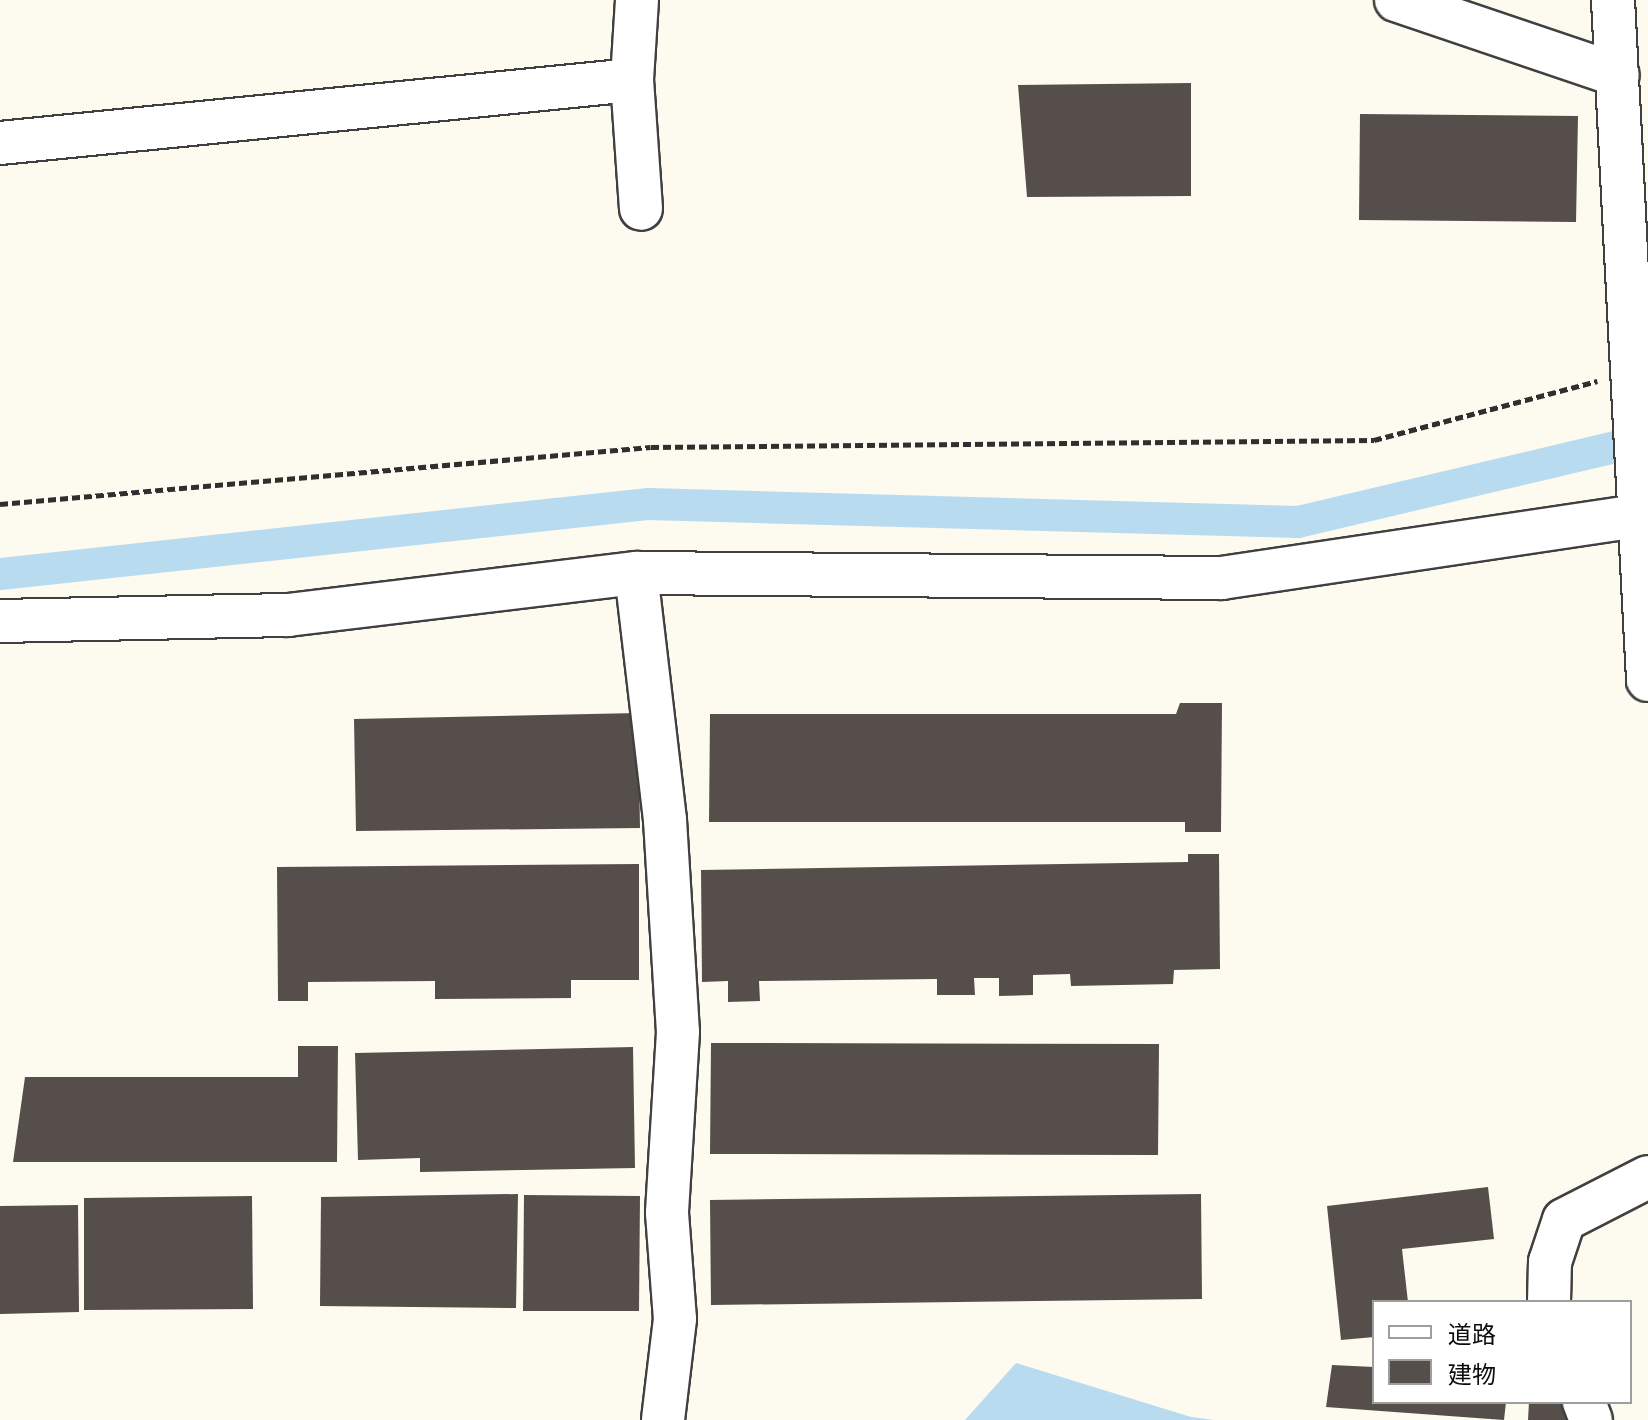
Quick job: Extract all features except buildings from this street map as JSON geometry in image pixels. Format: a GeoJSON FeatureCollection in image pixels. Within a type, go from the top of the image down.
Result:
{"type":"FeatureCollection","features":[{"type":"Feature","properties":{"kind":"street"},"geometry":{"type":"LineString","coordinates":[[637,0],[632,80],[641,209]]}},
{"type":"Feature","properties":{"kind":"street"},"geometry":{"type":"LineString","coordinates":[[1396,0],[1628,72]]}},
{"type":"Feature","properties":{"kind":"street"},"geometry":{"type":"LineString","coordinates":[[1613,0],[1628,72],[1634,388],[1642,463],[1636,516],[1648,680]]}},
{"type":"Feature","properties":{"kind":"street"},"geometry":{"type":"LineString","coordinates":[[0,143],[632,80]]}},
{"type":"Feature","properties":{"kind":"street"},"geometry":{"type":"LineString","coordinates":[[0,621],[288,615],[636,573],[1222,578],[1636,516]]}},
{"type":"Feature","properties":{"kind":"street"},"geometry":{"type":"LineString","coordinates":[[636,573],[665,820],[678,1032],[667,1213],[675,1319],[663,1420]]}},
{"type":"Feature","properties":{"kind":"street"},"geometry":{"type":"LineString","coordinates":[[1549,1300],[1550,1262],[1564,1220],[1648,1177]]}},
{"type":"Feature","properties":{"kind":"path"},"geometry":{"type":"LineString","coordinates":[[0,504],[651,447],[1374,440],[1634,388]]}},
{"type":"Feature","properties":{"kind":"water"},"geometry":{"type":"Polygon","coordinates":[[[1016,1363],[1191,1417],[1214,1420],[965,1420],[1016,1363]]]}},
{"type":"Feature","properties":{"kind":"waterway"},"geometry":{"type":"LineString","coordinates":[[0,574],[649,504],[1298,522],[1648,439]]}}]}
